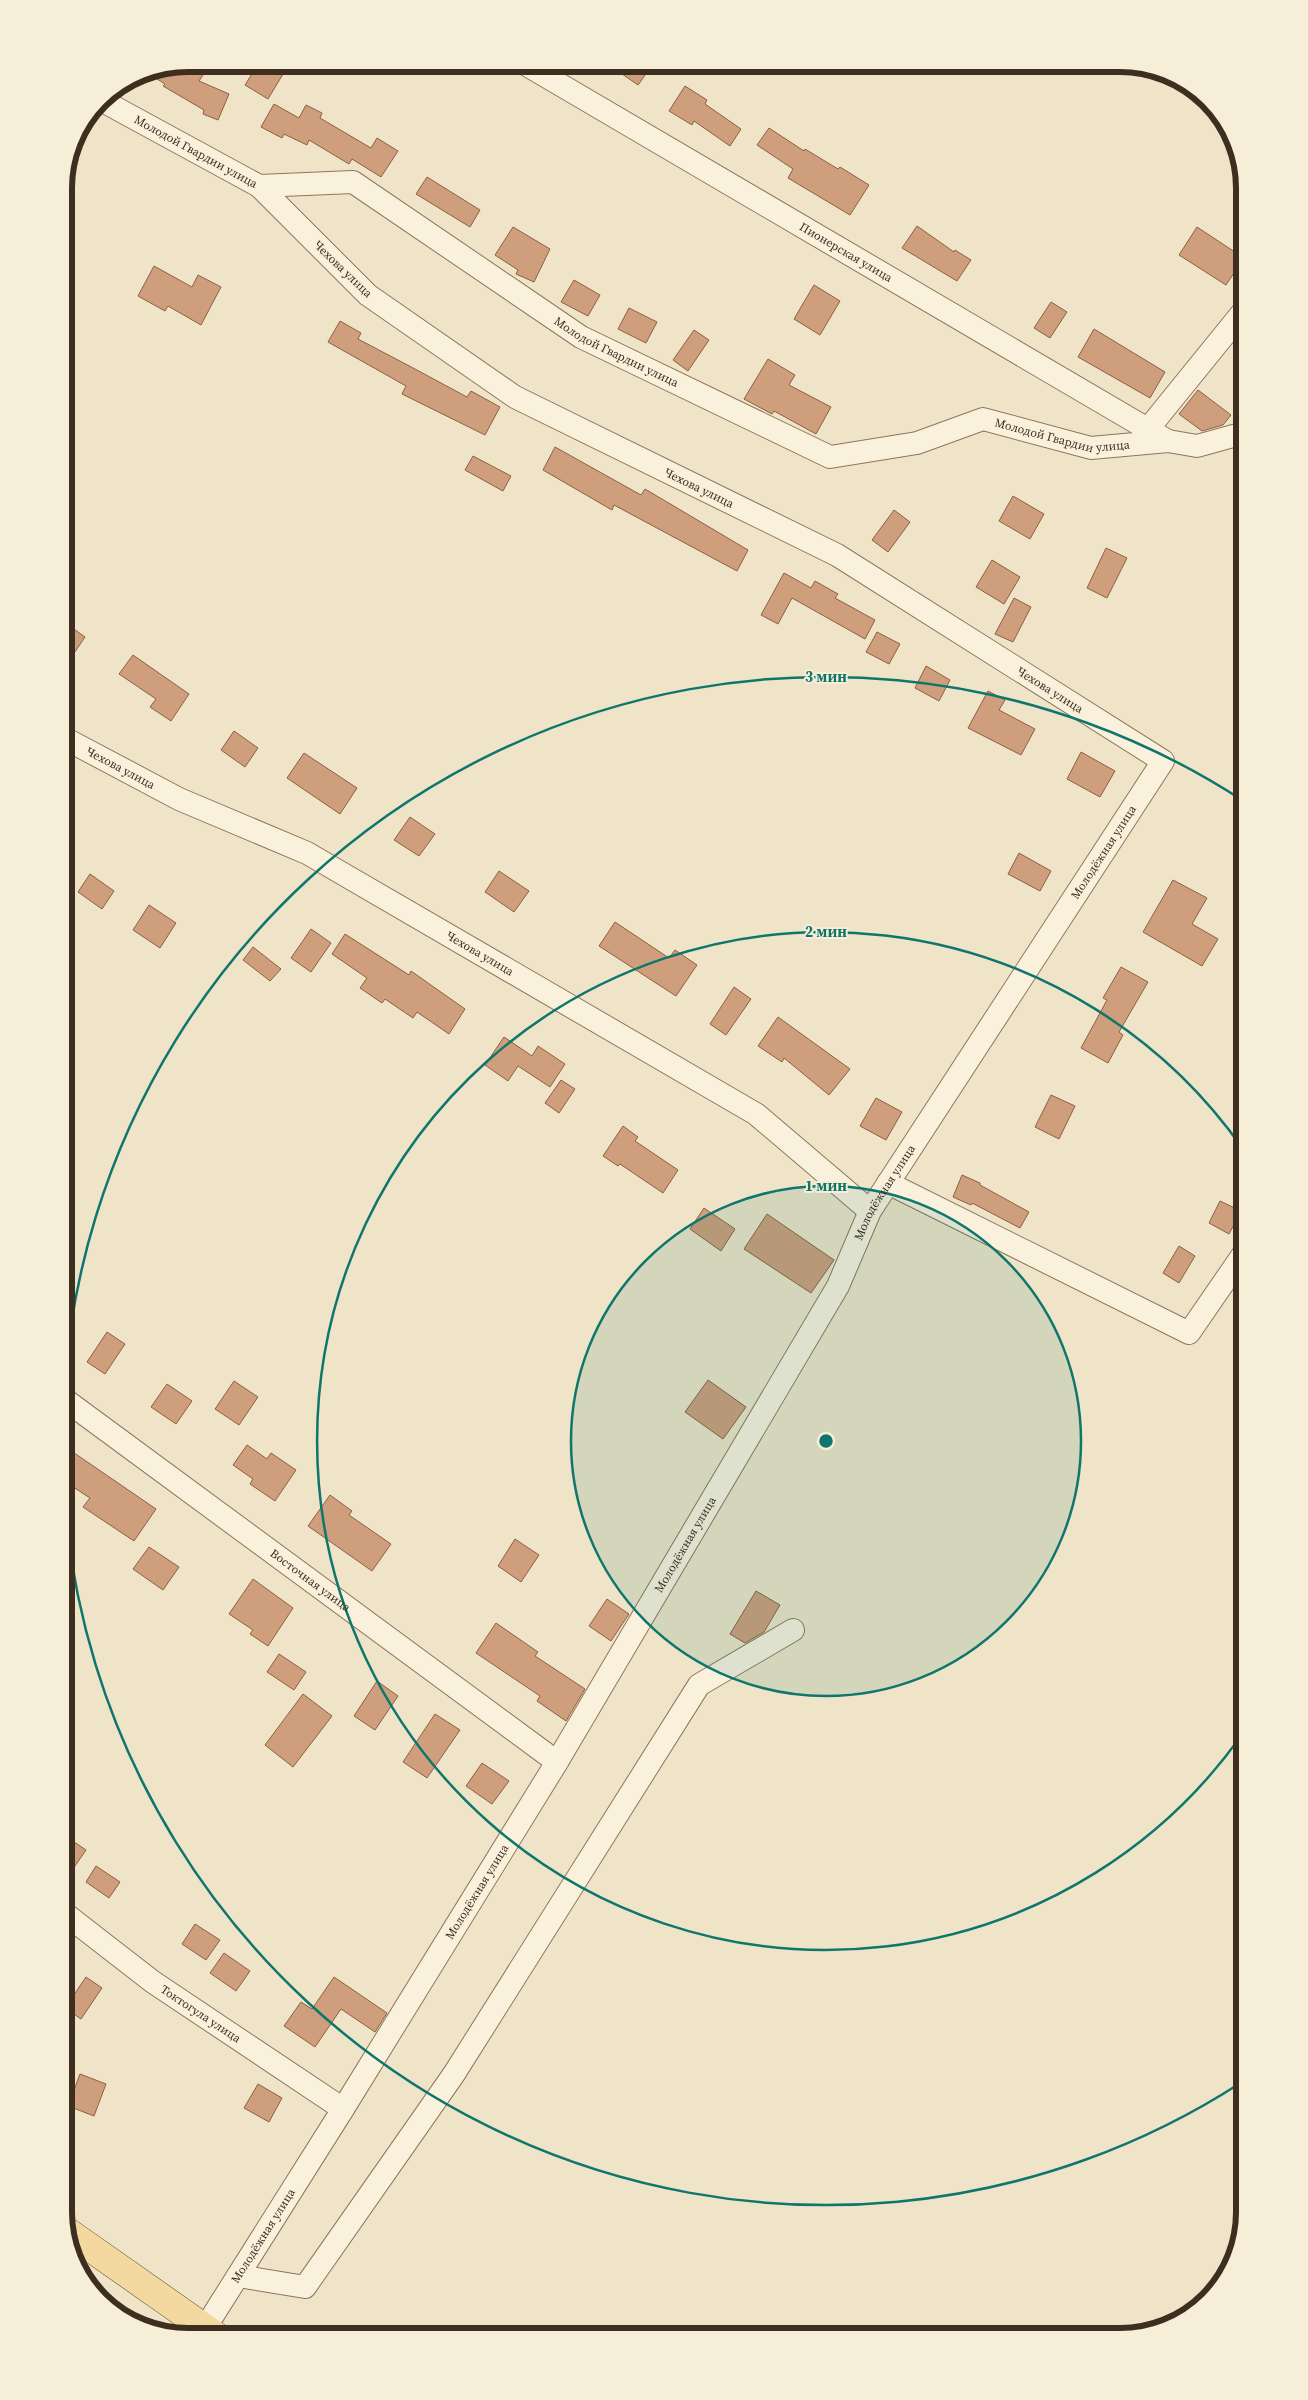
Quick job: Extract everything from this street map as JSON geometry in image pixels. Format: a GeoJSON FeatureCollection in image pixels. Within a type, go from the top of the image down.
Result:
{"type":"FeatureCollection","features":[{"type":"Feature","properties":{"kind":"main road"},"geometry":{"type":"LineString","coordinates":[[76,2238],[204,2327]]}},
{"type":"Feature","properties":{"kind":"street","name":"Пионерская улица"},"geometry":{"type":"LineString","coordinates":[[539,72],[1168,441]]}},
{"type":"Feature","properties":{"kind":"street","name":"Молодой Гвардии улица"},"geometry":{"type":"LineString","coordinates":[[110,105],[259,186],[353,182],[581,337],[830,457],[918,443],[983,419],[1091,448],[1168,441]]}},
{"type":"Feature","properties":{"kind":"street","name":"Чехова улица"},"geometry":{"type":"LineString","coordinates":[[259,186],[368,295],[514,397],[837,555],[1163,761]]}},
{"type":"Feature","properties":{"kind":"street"},"geometry":{"type":"LineString","coordinates":[[1148,429],[1236,320]]}},
{"type":"Feature","properties":{"kind":"street"},"geometry":{"type":"LineString","coordinates":[[1168,441],[1197,446],[1236,435]]}},
{"type":"Feature","properties":{"kind":"street","name":"Чехова улица"},"geometry":{"type":"LineString","coordinates":[[73,743],[179,799],[307,854],[756,1114],[870,1211]]}},
{"type":"Feature","properties":{"kind":"street","name":"Молодёжная улица"},"geometry":{"type":"LineString","coordinates":[[213,2327],[238,2276],[556,1762],[838,1286],[870,1211],[1163,761]]}},
{"type":"Feature","properties":{"kind":"street"},"geometry":{"type":"LineString","coordinates":[[888,1183],[1189,1333],[1236,1265]]}},
{"type":"Feature","properties":{"kind":"street","name":"Восточная улица"},"geometry":{"type":"LineString","coordinates":[[72,1405],[556,1762]]}},
{"type":"Feature","properties":{"kind":"street"},"geometry":{"type":"LineString","coordinates":[[238,2276],[305,2287],[454,2074],[699,1685],[794,1630]]}},
{"type":"Feature","properties":{"kind":"street","name":"Токтогула улица"},"geometry":{"type":"LineString","coordinates":[[72,1919],[153,1982],[343,2109]]}},
{"type":"Feature","properties":{"kind":"building"},"geometry":{"type":"Polygon","coordinates":[[[198,72],[203,75],[199,81],[229,94],[218,120],[203,114],[204,110],[163,86],[165,84],[155,77],[174,73],[198,72]]]}},
{"type":"Feature","properties":{"kind":"building"},"geometry":{"type":"Polygon","coordinates":[[[253,72],[284,72],[268,99],[245,85],[253,72]]]}},
{"type":"Feature","properties":{"kind":"building"},"geometry":{"type":"Polygon","coordinates":[[[623,72],[647,72],[638,85],[622,74],[623,72]]]}},
{"type":"Feature","properties":{"kind":"building"},"geometry":{"type":"Polygon","coordinates":[[[685,86],[707,100],[705,104],[741,129],[730,146],[694,121],[692,125],[669,111],[685,86]]]}},
{"type":"Feature","properties":{"kind":"building"},"geometry":{"type":"Polygon","coordinates":[[[274,104],[299,118],[306,105],[322,113],[320,118],[371,148],[377,138],[398,151],[381,177],[352,159],[349,164],[309,140],[307,145],[284,134],[282,138],[261,127],[274,104]]]}},
{"type":"Feature","properties":{"kind":"building"},"geometry":{"type":"Polygon","coordinates":[[[769,128],[804,151],[805,149],[838,169],[840,167],[869,185],[850,215],[788,178],[793,169],[757,145],[769,128]]]}},
{"type":"Feature","properties":{"kind":"building"},"geometry":{"type":"Polygon","coordinates":[[[427,177],[480,210],[470,227],[416,194],[427,177]]]}},
{"type":"Feature","properties":{"kind":"building"},"geometry":{"type":"Polygon","coordinates":[[[917,226],[954,252],[955,250],[971,260],[957,281],[902,248],[917,226]]]}},
{"type":"Feature","properties":{"kind":"building"},"geometry":{"type":"Polygon","coordinates":[[[513,227],[550,249],[534,282],[516,274],[518,270],[495,255],[513,227]]]}},
{"type":"Feature","properties":{"kind":"building"},"geometry":{"type":"Polygon","coordinates":[[[1197,227],[1236,253],[1236,270],[1226,285],[1179,255],[1197,227]]]}},
{"type":"Feature","properties":{"kind":"building"},"geometry":{"type":"Polygon","coordinates":[[[154,266],[192,287],[198,275],[221,287],[201,325],[168,306],[165,311],[138,296],[154,266]]]}},
{"type":"Feature","properties":{"kind":"building"},"geometry":{"type":"Polygon","coordinates":[[[574,280],[600,295],[588,316],[561,302],[574,280]]]}},
{"type":"Feature","properties":{"kind":"building"},"geometry":{"type":"Polygon","coordinates":[[[814,285],[840,301],[820,335],[794,319],[814,285]]]}},
{"type":"Feature","properties":{"kind":"building"},"geometry":{"type":"Polygon","coordinates":[[[1051,302],[1067,312],[1050,338],[1034,328],[1051,302]]]}},
{"type":"Feature","properties":{"kind":"building"},"geometry":{"type":"Polygon","coordinates":[[[629,308],[657,322],[646,343],[618,329],[629,308]]]}},
{"type":"Feature","properties":{"kind":"building"},"geometry":{"type":"Polygon","coordinates":[[[340,321],[361,333],[358,339],[467,397],[471,391],[500,407],[485,435],[402,394],[406,386],[328,342],[340,321]]]}},
{"type":"Feature","properties":{"kind":"building"},"geometry":{"type":"Polygon","coordinates":[[[1094,329],[1165,372],[1150,398],[1078,357],[1094,329]]]}},
{"type":"Feature","properties":{"kind":"building"},"geometry":{"type":"Polygon","coordinates":[[[694,330],[709,340],[688,371],[673,360],[694,330]]]}},
{"type":"Feature","properties":{"kind":"building"},"geometry":{"type":"Polygon","coordinates":[[[768,359],[795,375],[789,385],[831,407],[816,434],[774,411],[772,414],[744,399],[768,359]]]}},
{"type":"Feature","properties":{"kind":"building"},"geometry":{"type":"Polygon","coordinates":[[[1198,390],[1231,415],[1223,425],[1202,431],[1179,414],[1198,390]]]}},
{"type":"Feature","properties":{"kind":"building"},"geometry":{"type":"Polygon","coordinates":[[[555,447],[641,495],[645,489],[748,550],[737,571],[614,505],[612,510],[543,470],[555,447]]]}},
{"type":"Feature","properties":{"kind":"building"},"geometry":{"type":"Polygon","coordinates":[[[473,456],[511,476],[503,491],[465,470],[473,456]]]}},
{"type":"Feature","properties":{"kind":"building"},"geometry":{"type":"Polygon","coordinates":[[[1013,496],[1044,514],[1030,539],[999,521],[1013,496]]]}},
{"type":"Feature","properties":{"kind":"building"},"geometry":{"type":"Polygon","coordinates":[[[894,510],[910,522],[888,552],[872,540],[894,510]]]}},
{"type":"Feature","properties":{"kind":"building"},"geometry":{"type":"Polygon","coordinates":[[[1106,548],[1127,558],[1107,598],[1087,588],[1106,548]]]}},
{"type":"Feature","properties":{"kind":"building"},"geometry":{"type":"Polygon","coordinates":[[[992,560],[1020,577],[1004,604],[976,587],[992,560]]]}},
{"type":"Feature","properties":{"kind":"building"},"geometry":{"type":"Polygon","coordinates":[[[784,573],[811,588],[815,581],[838,594],[835,598],[875,620],[865,639],[792,598],[778,624],[761,615],[784,573]]]}},
{"type":"Feature","properties":{"kind":"building"},"geometry":{"type":"Polygon","coordinates":[[[1014,598],[1031,607],[1013,642],[995,634],[1014,598]]]}},
{"type":"Feature","properties":{"kind":"building"},"geometry":{"type":"Polygon","coordinates":[[[73,628],[85,637],[73,655],[73,628]]]}},
{"type":"Feature","properties":{"kind":"building"},"geometry":{"type":"Polygon","coordinates":[[[877,632],[900,644],[889,664],[866,652],[877,632]]]}},
{"type":"Feature","properties":{"kind":"building"},"geometry":{"type":"Polygon","coordinates":[[[133,655],[189,694],[171,721],[150,707],[156,699],[119,674],[133,655]]]}},
{"type":"Feature","properties":{"kind":"building"},"geometry":{"type":"Polygon","coordinates":[[[926,666],[950,680],[939,701],[915,688],[926,666]]]}},
{"type":"Feature","properties":{"kind":"building"},"geometry":{"type":"Polygon","coordinates":[[[988,691],[1005,700],[999,710],[1035,729],[1021,755],[968,728],[988,691]]]}},
{"type":"Feature","properties":{"kind":"building"},"geometry":{"type":"Polygon","coordinates":[[[234,731],[258,748],[245,767],[221,750],[234,731]]]}},
{"type":"Feature","properties":{"kind":"building"},"geometry":{"type":"Polygon","coordinates":[[[1081,752],[1115,771],[1100,797],[1067,779],[1081,752]]]}},
{"type":"Feature","properties":{"kind":"building"},"geometry":{"type":"Polygon","coordinates":[[[304,753],[357,788],[340,814],[287,778],[304,753]]]}},
{"type":"Feature","properties":{"kind":"building"},"geometry":{"type":"Polygon","coordinates":[[[410,817],[435,834],[419,856],[394,840],[410,817]]]}},
{"type":"Feature","properties":{"kind":"building"},"geometry":{"type":"Polygon","coordinates":[[[1019,853],[1051,871],[1040,891],[1008,874],[1019,853]]]}},
{"type":"Feature","properties":{"kind":"building"},"geometry":{"type":"Polygon","coordinates":[[[499,871],[529,891],[514,912],[485,892],[499,871]]]}},
{"type":"Feature","properties":{"kind":"building"},"geometry":{"type":"Polygon","coordinates":[[[90,874],[114,891],[102,909],[78,892],[90,874]]]}},
{"type":"Feature","properties":{"kind":"building"},"geometry":{"type":"Polygon","coordinates":[[[1173,880],[1207,898],[1192,924],[1218,939],[1202,966],[1143,932],[1173,880]]]}},
{"type":"Feature","properties":{"kind":"building"},"geometry":{"type":"Polygon","coordinates":[[[149,905],[176,923],[160,948],[133,930],[149,905]]]}},
{"type":"Feature","properties":{"kind":"building"},"geometry":{"type":"Polygon","coordinates":[[[615,922],[669,958],[675,950],[697,965],[676,996],[599,946],[615,922]]]}},
{"type":"Feature","properties":{"kind":"building"},"geometry":{"type":"Polygon","coordinates":[[[311,929],[331,943],[311,972],[291,958],[311,929]]]}},
{"type":"Feature","properties":{"kind":"building"},"geometry":{"type":"Polygon","coordinates":[[[345,934],[409,975],[411,971],[465,1009],[449,1034],[417,1012],[413,1018],[385,999],[382,1003],[360,988],[367,978],[332,954],[345,934]]]}},
{"type":"Feature","properties":{"kind":"building"},"geometry":{"type":"Polygon","coordinates":[[[253,947],[281,969],[270,981],[243,960],[253,947]]]}},
{"type":"Feature","properties":{"kind":"building"},"geometry":{"type":"Polygon","coordinates":[[[1121,967],[1148,982],[1119,1032],[1123,1035],[1108,1063],[1081,1048],[1107,1000],[1103,998],[1121,967]]]}},
{"type":"Feature","properties":{"kind":"building"},"geometry":{"type":"Polygon","coordinates":[[[734,987],[751,999],[726,1035],[710,1024],[734,987]]]}},
{"type":"Feature","properties":{"kind":"building"},"geometry":{"type":"Polygon","coordinates":[[[778,1017],[850,1069],[829,1095],[784,1058],[782,1062],[758,1046],[778,1017]]]}},
{"type":"Feature","properties":{"kind":"building"},"geometry":{"type":"Polygon","coordinates":[[[504,1037],[532,1056],[538,1046],[565,1064],[550,1087],[518,1066],[508,1081],[485,1065],[504,1037]]]}},
{"type":"Feature","properties":{"kind":"building"},"geometry":{"type":"Polygon","coordinates":[[[561,1080],[575,1089],[559,1113],[545,1103],[561,1080]]]}},
{"type":"Feature","properties":{"kind":"building"},"geometry":{"type":"Polygon","coordinates":[[[1051,1095],[1075,1106],[1059,1139],[1035,1127],[1051,1095]]]}},
{"type":"Feature","properties":{"kind":"building"},"geometry":{"type":"Polygon","coordinates":[[[876,1098],[902,1112],[886,1140],[860,1126],[876,1098]]]}},
{"type":"Feature","properties":{"kind":"building"},"geometry":{"type":"Polygon","coordinates":[[[623,1126],[638,1137],[635,1141],[678,1170],[663,1193],[620,1164],[618,1166],[603,1156],[623,1126]]]}},
{"type":"Feature","properties":{"kind":"building"},"geometry":{"type":"Polygon","coordinates":[[[962,1175],[980,1183],[980,1185],[1029,1212],[1020,1228],[972,1203],[971,1205],[953,1197],[962,1175]]]}},
{"type":"Feature","properties":{"kind":"building"},"geometry":{"type":"Polygon","coordinates":[[[1220,1201],[1236,1209],[1236,1221],[1229,1234],[1209,1223],[1220,1201]]]}},
{"type":"Feature","properties":{"kind":"building"},"geometry":{"type":"Polygon","coordinates":[[[704,1208],[735,1229],[721,1251],[690,1229],[704,1208]]]}},
{"type":"Feature","properties":{"kind":"building"},"geometry":{"type":"Polygon","coordinates":[[[767,1214],[834,1260],[811,1293],[744,1249],[767,1214]]]}},
{"type":"Feature","properties":{"kind":"building"},"geometry":{"type":"Polygon","coordinates":[[[1179,1246],[1195,1256],[1179,1283],[1163,1273],[1179,1246]]]}},
{"type":"Feature","properties":{"kind":"building"},"geometry":{"type":"Polygon","coordinates":[[[107,1332],[125,1344],[105,1374],[87,1362],[107,1332]]]}},
{"type":"Feature","properties":{"kind":"building"},"geometry":{"type":"Polygon","coordinates":[[[708,1380],[746,1407],[723,1439],[685,1412],[708,1380]]]}},
{"type":"Feature","properties":{"kind":"building"},"geometry":{"type":"Polygon","coordinates":[[[234,1381],[258,1397],[239,1425],[215,1409],[234,1381]]]}},
{"type":"Feature","properties":{"kind":"building"},"geometry":{"type":"Polygon","coordinates":[[[167,1384],[192,1401],[176,1424],[151,1407],[167,1384]]]}},
{"type":"Feature","properties":{"kind":"building"},"geometry":{"type":"Polygon","coordinates":[[[247,1445],[267,1459],[271,1453],[296,1470],[275,1501],[250,1484],[253,1479],[233,1465],[247,1445]]]}},
{"type":"Feature","properties":{"kind":"building"},"geometry":{"type":"Polygon","coordinates":[[[72,1452],[156,1509],[134,1541],[83,1507],[90,1498],[72,1486],[72,1452]]]}},
{"type":"Feature","properties":{"kind":"building"},"geometry":{"type":"Polygon","coordinates":[[[330,1495],[352,1511],[349,1515],[391,1544],[372,1571],[308,1526],[330,1495]]]}},
{"type":"Feature","properties":{"kind":"building"},"geometry":{"type":"Polygon","coordinates":[[[515,1539],[539,1555],[521,1582],[498,1566],[515,1539]]]}},
{"type":"Feature","properties":{"kind":"building"},"geometry":{"type":"Polygon","coordinates":[[[149,1547],[179,1567],[163,1590],[133,1569],[149,1547]]]}},
{"type":"Feature","properties":{"kind":"building"},"geometry":{"type":"Polygon","coordinates":[[[253,1579],[293,1608],[268,1646],[250,1634],[253,1630],[229,1614],[253,1579]]]}},
{"type":"Feature","properties":{"kind":"building"},"geometry":{"type":"Polygon","coordinates":[[[756,1591],[780,1605],[764,1632],[745,1643],[730,1634],[756,1591]]]}},
{"type":"Feature","properties":{"kind":"building"},"geometry":{"type":"Polygon","coordinates":[[[607,1599],[629,1614],[611,1641],[589,1626],[607,1599]]]}},
{"type":"Feature","properties":{"kind":"building"},"geometry":{"type":"Polygon","coordinates":[[[496,1623],[538,1652],[535,1656],[585,1689],[566,1721],[537,1701],[540,1696],[476,1653],[496,1623]]]}},
{"type":"Feature","properties":{"kind":"building"},"geometry":{"type":"Polygon","coordinates":[[[279,1654],[306,1672],[294,1690],[267,1672],[279,1654]]]}},
{"type":"Feature","properties":{"kind":"building"},"geometry":{"type":"Polygon","coordinates":[[[377,1681],[398,1696],[375,1730],[354,1716],[377,1681]]]}},
{"type":"Feature","properties":{"kind":"building"},"geometry":{"type":"Polygon","coordinates":[[[303,1694],[332,1716],[293,1767],[265,1745],[303,1694]]]}},
{"type":"Feature","properties":{"kind":"building"},"geometry":{"type":"Polygon","coordinates":[[[435,1714],[460,1730],[427,1778],[403,1762],[435,1714]]]}},
{"type":"Feature","properties":{"kind":"building"},"geometry":{"type":"Polygon","coordinates":[[[482,1763],[509,1781],[492,1804],[466,1786],[482,1763]]]}},
{"type":"Feature","properties":{"kind":"building"},"geometry":{"type":"Polygon","coordinates":[[[72,1841],[86,1850],[72,1870],[72,1841]]]}},
{"type":"Feature","properties":{"kind":"building"},"geometry":{"type":"Polygon","coordinates":[[[96,1866],[120,1882],[109,1898],[86,1882],[96,1866]]]}},
{"type":"Feature","properties":{"kind":"building"},"geometry":{"type":"Polygon","coordinates":[[[195,1924],[220,1940],[206,1960],[182,1944],[195,1924]]]}},
{"type":"Feature","properties":{"kind":"building"},"geometry":{"type":"Polygon","coordinates":[[[224,1953],[250,1971],[236,1991],[210,1973],[224,1953]]]}},
{"type":"Feature","properties":{"kind":"building"},"geometry":{"type":"Polygon","coordinates":[[[86,1977],[102,1988],[81,2019],[72,2013],[72,1998],[86,1977]]]}},
{"type":"Feature","properties":{"kind":"building"},"geometry":{"type":"Polygon","coordinates":[[[334,1977],[387,2013],[375,2032],[341,2009],[315,2047],[284,2026],[301,2002],[312,2009],[334,1977]]]}},
{"type":"Feature","properties":{"kind":"building"},"geometry":{"type":"Polygon","coordinates":[[[80,2074],[106,2084],[94,2116],[72,2108],[72,2095],[80,2074]]]}},
{"type":"Feature","properties":{"kind":"building"},"geometry":{"type":"Polygon","coordinates":[[[258,2084],[282,2098],[269,2122],[244,2108],[258,2084]]]}}]}
